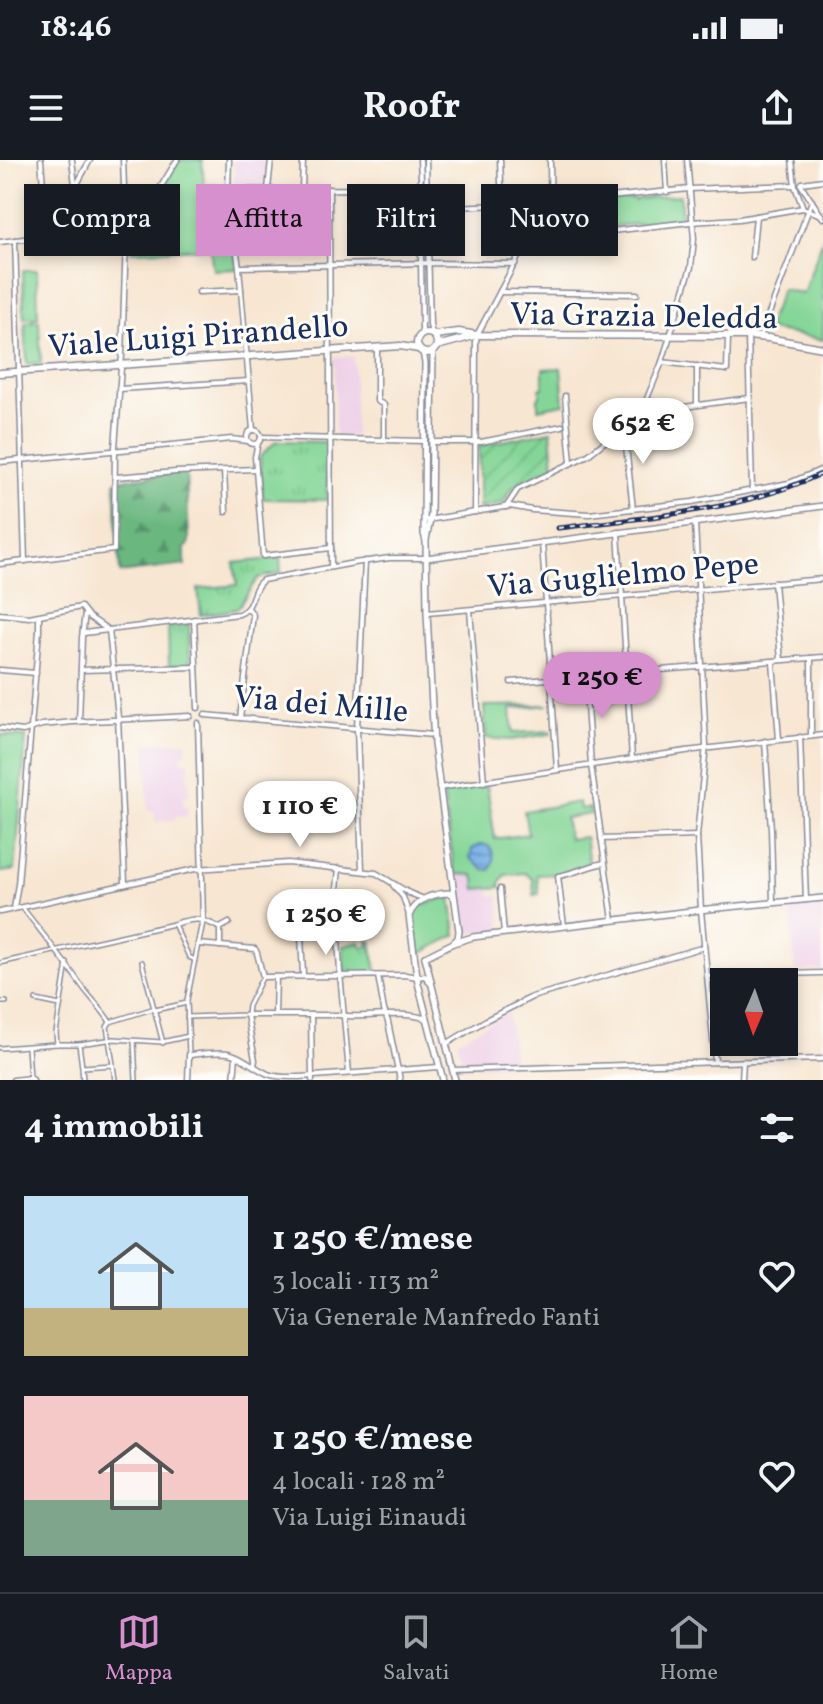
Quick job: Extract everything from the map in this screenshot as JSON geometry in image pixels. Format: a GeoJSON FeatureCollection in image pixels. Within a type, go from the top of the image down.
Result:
{"type":"FeatureCollection","features":[{"type":"Feature","properties":{"kind":"main road","name":"Via Grazia Deledda"},"geometry":{"type":"LineString","coordinates":[[433,335],[459,332],[477,335],[748,336],[823,347]]}},
{"type":"Feature","properties":{"kind":"main road"},"geometry":{"type":"LineString","coordinates":[[425,333],[433,335],[437,341],[435,349],[428,353],[421,351],[419,338],[425,333]]}},
{"type":"Feature","properties":{"kind":"main road","name":"Via Grazia Deledda"},"geometry":{"type":"LineString","coordinates":[[435,349],[477,335]]}},
{"type":"Feature","properties":{"kind":"main road","name":"Viale Luigi Pirandello"},"geometry":{"type":"LineString","coordinates":[[400,346],[419,338]]}},
{"type":"Feature","properties":{"kind":"main road","name":"Viale Luigi Pirandello"},"geometry":{"type":"LineString","coordinates":[[0,373],[377,347],[400,346],[421,351]]}},
{"type":"Feature","properties":{"kind":"street"},"geometry":{"type":"LineString","coordinates":[[41,160],[43,184]]}},
{"type":"Feature","properties":{"kind":"street"},"geometry":{"type":"LineString","coordinates":[[72,160],[75,184]]}},
{"type":"Feature","properties":{"kind":"street"},"geometry":{"type":"LineString","coordinates":[[79,184],[90,160]]}},
{"type":"Feature","properties":{"kind":"street"},"geometry":{"type":"LineString","coordinates":[[123,160],[124,184]]}},
{"type":"Feature","properties":{"kind":"street"},"geometry":{"type":"LineString","coordinates":[[163,184],[177,160]]}},
{"type":"Feature","properties":{"kind":"street"},"geometry":{"type":"LineString","coordinates":[[228,184],[229,160]]}},
{"type":"Feature","properties":{"kind":"street"},"geometry":{"type":"LineString","coordinates":[[269,184],[271,160]]}},
{"type":"Feature","properties":{"kind":"street"},"geometry":{"type":"LineString","coordinates":[[302,184],[303,160]]}},
{"type":"Feature","properties":{"kind":"street"},"geometry":{"type":"LineString","coordinates":[[420,160],[420,184]]}},
{"type":"Feature","properties":{"kind":"street"},"geometry":{"type":"LineString","coordinates":[[426,160],[427,184]]}},
{"type":"Feature","properties":{"kind":"street"},"geometry":{"type":"LineString","coordinates":[[500,160],[501,184]]}},
{"type":"Feature","properties":{"kind":"street"},"geometry":{"type":"LineString","coordinates":[[550,160],[551,184]]}},
{"type":"Feature","properties":{"kind":"street"},"geometry":{"type":"LineString","coordinates":[[665,160],[667,192]]}},
{"type":"Feature","properties":{"kind":"street"},"geometry":{"type":"LineString","coordinates":[[641,413],[671,336],[691,267],[694,244],[687,160]]}},
{"type":"Feature","properties":{"kind":"street"},"geometry":{"type":"LineString","coordinates":[[792,160],[799,197],[806,209],[822,217]]}},
{"type":"Feature","properties":{"kind":"street"},"geometry":{"type":"LineString","coordinates":[[822,217],[801,186],[802,183],[823,180]]}},
{"type":"Feature","properties":{"kind":"street"},"geometry":{"type":"LineString","coordinates":[[618,197],[689,189],[795,185]]}},
{"type":"Feature","properties":{"kind":"street"},"geometry":{"type":"LineString","coordinates":[[799,197],[805,192]]}},
{"type":"Feature","properties":{"kind":"street"},"geometry":{"type":"LineString","coordinates":[[760,337],[806,209],[812,201]]}},
{"type":"Feature","properties":{"kind":"street"},"geometry":{"type":"LineString","coordinates":[[618,230],[806,209]]}},
{"type":"Feature","properties":{"kind":"street"},"geometry":{"type":"LineString","coordinates":[[752,257],[756,216]]}},
{"type":"Feature","properties":{"kind":"street"},"geometry":{"type":"LineString","coordinates":[[0,242],[24,239]]}},
{"type":"Feature","properties":{"kind":"street"},"geometry":{"type":"LineString","coordinates":[[15,240],[25,561]]}},
{"type":"Feature","properties":{"kind":"street"},"geometry":{"type":"LineString","coordinates":[[0,564],[114,551],[115,450],[125,256]]}},
{"type":"Feature","properties":{"kind":"street"},"geometry":{"type":"LineString","coordinates":[[237,256],[253,430]]}},
{"type":"Feature","properties":{"kind":"street"},"geometry":{"type":"LineString","coordinates":[[330,256],[331,567]]}},
{"type":"Feature","properties":{"kind":"street"},"geometry":{"type":"LineString","coordinates":[[419,338],[422,330],[421,256]]}},
{"type":"Feature","properties":{"kind":"street"},"geometry":{"type":"LineString","coordinates":[[428,256],[433,335]]}},
{"type":"Feature","properties":{"kind":"street"},"geometry":{"type":"LineString","coordinates":[[475,512],[477,335],[519,256]]}},
{"type":"Feature","properties":{"kind":"street"},"geometry":{"type":"LineString","coordinates":[[239,267],[515,264]]}},
{"type":"Feature","properties":{"kind":"street"},"geometry":{"type":"LineString","coordinates":[[199,292],[241,290]]}},
{"type":"Feature","properties":{"kind":"street"},"geometry":{"type":"LineString","coordinates":[[500,292],[637,294]]}},
{"type":"Feature","properties":{"kind":"street"},"geometry":{"type":"LineString","coordinates":[[662,362],[727,370],[728,336]]}},
{"type":"Feature","properties":{"kind":"street"},"geometry":{"type":"LineString","coordinates":[[748,336],[752,489]]}},
{"type":"Feature","properties":{"kind":"street"},"geometry":{"type":"LineString","coordinates":[[377,347],[377,401],[384,405],[384,440]]}},
{"type":"Feature","properties":{"kind":"street"},"geometry":{"type":"LineString","coordinates":[[435,349],[426,541],[427,613],[433,735],[459,931],[453,943]]}},
{"type":"Feature","properties":{"kind":"street"},"geometry":{"type":"LineString","coordinates":[[421,351],[425,363],[427,520]]}},
{"type":"Feature","properties":{"kind":"street"},"geometry":{"type":"LineString","coordinates":[[697,366],[697,405]]}},
{"type":"Feature","properties":{"kind":"street"},"geometry":{"type":"LineString","coordinates":[[119,389],[249,381]]}},
{"type":"Feature","properties":{"kind":"street"},"geometry":{"type":"LineString","coordinates":[[565,396],[571,463]]}},
{"type":"Feature","properties":{"kind":"street"},"geometry":{"type":"LineString","coordinates":[[506,507],[518,489],[590,454],[641,413],[749,398]]}},
{"type":"Feature","properties":{"kind":"street"},"geometry":{"type":"LineString","coordinates":[[432,442],[475,442],[562,426]]}},
{"type":"Feature","properties":{"kind":"street"},"geometry":{"type":"LineString","coordinates":[[624,426],[633,509]]}},
{"type":"Feature","properties":{"kind":"street"},"geometry":{"type":"LineString","coordinates":[[253,430],[260,433],[255,453],[263,556],[331,548]]}},
{"type":"Feature","properties":{"kind":"street"},"geometry":{"type":"LineString","coordinates":[[248,441],[247,434],[253,430]]}},
{"type":"Feature","properties":{"kind":"street"},"geometry":{"type":"LineString","coordinates":[[0,462],[232,439],[254,444],[260,440],[424,441]]}},
{"type":"Feature","properties":{"kind":"street"},"geometry":{"type":"LineString","coordinates":[[116,477],[256,469]]}},
{"type":"Feature","properties":{"kind":"street"},"geometry":{"type":"LineString","coordinates":[[427,520],[506,507],[586,514],[693,502],[789,483],[823,469]]}},
{"type":"Feature","properties":{"kind":"street"},"geometry":{"type":"LineString","coordinates":[[224,470],[226,512]]}},
{"type":"Feature","properties":{"kind":"street"},"geometry":{"type":"LineString","coordinates":[[83,635],[239,614],[248,608],[261,581],[365,561],[426,558],[823,506]]}},
{"type":"Feature","properties":{"kind":"street"},"geometry":{"type":"LineString","coordinates":[[695,522],[706,748],[697,836],[715,1062]]}},
{"type":"Feature","properties":{"kind":"street"},"geometry":{"type":"LineString","coordinates":[[618,532],[632,759]]}},
{"type":"Feature","properties":{"kind":"street"},"geometry":{"type":"LineString","coordinates":[[542,542],[557,770]]}},
{"type":"Feature","properties":{"kind":"street"},"geometry":{"type":"LineString","coordinates":[[362,870],[357,728],[365,561]]}},
{"type":"Feature","properties":{"kind":"street","name":"Via Guglielmo Pepe"},"geometry":{"type":"LineString","coordinates":[[427,613],[823,579]]}},
{"type":"Feature","properties":{"kind":"street"},"geometry":{"type":"LineString","coordinates":[[774,583],[781,661]]}},
{"type":"Feature","properties":{"kind":"street"},"geometry":{"type":"LineString","coordinates":[[0,614],[29,617],[79,607],[100,627],[109,630]]}},
{"type":"Feature","properties":{"kind":"street"},"geometry":{"type":"LineString","coordinates":[[240,718],[253,615],[248,608]]}},
{"type":"Feature","properties":{"kind":"street"},"geometry":{"type":"LineString","coordinates":[[470,610],[484,782]]}},
{"type":"Feature","properties":{"kind":"street"},"geometry":{"type":"LineString","coordinates":[[79,722],[85,611]]}},
{"type":"Feature","properties":{"kind":"street"},"geometry":{"type":"LineString","coordinates":[[13,909],[32,729],[39,616]]}},
{"type":"Feature","properties":{"kind":"street"},"geometry":{"type":"LineString","coordinates":[[190,716],[198,723],[203,721],[205,715],[198,708],[194,619]]}},
{"type":"Feature","properties":{"kind":"street"},"geometry":{"type":"LineString","coordinates":[[109,630],[118,720],[125,883]]}},
{"type":"Feature","properties":{"kind":"street"},"geometry":{"type":"LineString","coordinates":[[511,682],[823,657]]}},
{"type":"Feature","properties":{"kind":"street"},"geometry":{"type":"LineString","coordinates":[[811,658],[811,736]]}},
{"type":"Feature","properties":{"kind":"street"},"geometry":{"type":"LineString","coordinates":[[773,661],[779,739]]}},
{"type":"Feature","properties":{"kind":"street"},"geometry":{"type":"LineString","coordinates":[[81,670],[196,667]]}},
{"type":"Feature","properties":{"kind":"street"},"geometry":{"type":"LineString","coordinates":[[0,670],[36,673]]}},
{"type":"Feature","properties":{"kind":"street"},"geometry":{"type":"LineString","coordinates":[[585,676],[591,765],[613,920]]}},
{"type":"Feature","properties":{"kind":"street"},"geometry":{"type":"LineString","coordinates":[[190,716],[198,708]]}},
{"type":"Feature","properties":{"kind":"street","name":"Via dei Mille"},"geometry":{"type":"LineString","coordinates":[[205,715],[433,735]]}},
{"type":"Feature","properties":{"kind":"street"},"geometry":{"type":"LineString","coordinates":[[0,728],[23,731],[42,725],[190,716]]}},
{"type":"Feature","properties":{"kind":"street"},"geometry":{"type":"LineString","coordinates":[[188,1080],[187,1003],[203,920],[198,723]]}},
{"type":"Feature","properties":{"kind":"street"},"geometry":{"type":"LineString","coordinates":[[439,788],[706,748],[823,735]]}},
{"type":"Feature","properties":{"kind":"street"},"geometry":{"type":"LineString","coordinates":[[800,737],[806,900]]}},
{"type":"Feature","properties":{"kind":"street"},"geometry":{"type":"LineString","coordinates":[[765,741],[773,902]]}},
{"type":"Feature","properties":{"kind":"street"},"geometry":{"type":"LineString","coordinates":[[601,839],[697,836]]}},
{"type":"Feature","properties":{"kind":"street"},"geometry":{"type":"LineString","coordinates":[[0,912],[202,868],[288,863],[379,874],[424,899]]}},
{"type":"Feature","properties":{"kind":"street"},"geometry":{"type":"LineString","coordinates":[[564,926],[558,876],[604,863]]}},
{"type":"Feature","properties":{"kind":"street"},"geometry":{"type":"LineString","coordinates":[[339,867],[336,900],[349,1073]]}},
{"type":"Feature","properties":{"kind":"street"},"geometry":{"type":"LineString","coordinates":[[409,916],[413,907],[424,899],[451,887],[452,879]]}},
{"type":"Feature","properties":{"kind":"street"},"geometry":{"type":"LineString","coordinates":[[389,880],[403,897],[409,916],[417,977],[443,1080]]}},
{"type":"Feature","properties":{"kind":"street"},"geometry":{"type":"LineString","coordinates":[[500,889],[504,933]]}},
{"type":"Feature","properties":{"kind":"street"},"geometry":{"type":"LineString","coordinates":[[445,892],[451,893],[455,899]]}},
{"type":"Feature","properties":{"kind":"street"},"geometry":{"type":"LineString","coordinates":[[303,976],[303,905],[315,898],[336,900]]}},
{"type":"Feature","properties":{"kind":"street"},"geometry":{"type":"LineString","coordinates":[[415,953],[418,957],[425,957],[473,937],[823,898]]}},
{"type":"Feature","properties":{"kind":"street"},"geometry":{"type":"LineString","coordinates":[[22,907],[110,1022]]}},
{"type":"Feature","properties":{"kind":"street"},"geometry":{"type":"LineString","coordinates":[[0,963],[198,918],[220,928]]}},
{"type":"Feature","properties":{"kind":"street"},"geometry":{"type":"LineString","coordinates":[[220,928],[229,923]]}},
{"type":"Feature","properties":{"kind":"street"},"geometry":{"type":"LineString","coordinates":[[174,924],[189,957],[195,960]]}},
{"type":"Feature","properties":{"kind":"street"},"geometry":{"type":"LineString","coordinates":[[220,928],[220,946]]}},
{"type":"Feature","properties":{"kind":"street"},"geometry":{"type":"LineString","coordinates":[[459,931],[473,937]]}},
{"type":"Feature","properties":{"kind":"street"},"geometry":{"type":"LineString","coordinates":[[198,944],[256,950],[263,977],[248,1006],[247,1015],[254,1066]]}},
{"type":"Feature","properties":{"kind":"street"},"geometry":{"type":"LineString","coordinates":[[445,1044],[532,997],[704,947]]}},
{"type":"Feature","properties":{"kind":"street"},"geometry":{"type":"LineString","coordinates":[[425,957],[455,1080]]}},
{"type":"Feature","properties":{"kind":"street"},"geometry":{"type":"LineString","coordinates":[[142,962],[164,1043]]}},
{"type":"Feature","properties":{"kind":"street"},"geometry":{"type":"LineString","coordinates":[[57,1044],[67,963]]}},
{"type":"Feature","properties":{"kind":"street"},"geometry":{"type":"LineString","coordinates":[[707,976],[823,973]]}},
{"type":"Feature","properties":{"kind":"street"},"geometry":{"type":"LineString","coordinates":[[378,976],[400,1080]]}},
{"type":"Feature","properties":{"kind":"street"},"geometry":{"type":"LineString","coordinates":[[263,977],[425,976],[431,986]]}},
{"type":"Feature","properties":{"kind":"street"},"geometry":{"type":"LineString","coordinates":[[275,1014],[276,977]]}},
{"type":"Feature","properties":{"kind":"street"},"geometry":{"type":"LineString","coordinates":[[36,1000],[61,1005]]}},
{"type":"Feature","properties":{"kind":"street"},"geometry":{"type":"LineString","coordinates":[[0,1002],[6,1002]]}},
{"type":"Feature","properties":{"kind":"street"},"geometry":{"type":"LineString","coordinates":[[115,1080],[107,1027],[110,1022],[187,1003]]}},
{"type":"Feature","properties":{"kind":"street"},"geometry":{"type":"LineString","coordinates":[[406,1015],[421,1011],[424,1007]]}},
{"type":"Feature","properties":{"kind":"street"},"geometry":{"type":"LineString","coordinates":[[187,1017],[275,1014],[344,1015],[349,1018],[406,1015],[427,1019]]}},
{"type":"Feature","properties":{"kind":"street"},"geometry":{"type":"LineString","coordinates":[[311,1015],[312,1078]]}},
{"type":"Feature","properties":{"kind":"street"},"geometry":{"type":"LineString","coordinates":[[0,1048],[111,1039],[164,1043],[189,1036]]}},
{"type":"Feature","properties":{"kind":"street"},"geometry":{"type":"LineString","coordinates":[[134,1041],[136,1080]]}},
{"type":"Feature","properties":{"kind":"street"},"geometry":{"type":"LineString","coordinates":[[79,1044],[83,1080]]}},
{"type":"Feature","properties":{"kind":"street"},"geometry":{"type":"LineString","coordinates":[[13,1080],[32,1079],[28,1047]]}},
{"type":"Feature","properties":{"kind":"street"},"geometry":{"type":"LineString","coordinates":[[189,1055],[225,1053],[274,1076],[312,1078],[439,1067]]}},
{"type":"Feature","properties":{"kind":"street"},"geometry":{"type":"LineString","coordinates":[[234,1080],[236,1056]]}},
{"type":"Feature","properties":{"kind":"street"},"geometry":{"type":"LineString","coordinates":[[453,1070],[823,1059]]}},
{"type":"Feature","properties":{"kind":"street"},"geometry":{"type":"LineString","coordinates":[[742,1080],[743,1061]]}},
{"type":"Feature","properties":{"kind":"street"},"geometry":{"type":"LineString","coordinates":[[82,1069],[113,1066]]}},
{"type":"Feature","properties":{"kind":"shaded area"},"geometry":{"type":"Polygon","coordinates":[[[234,160],[268,160],[265,184],[234,184],[234,160]]]}},
{"type":"Feature","properties":{"kind":"shaded area"},"geometry":{"type":"Polygon","coordinates":[[[354,356],[355,436],[335,436],[335,357],[354,356]]]}},
{"type":"Feature","properties":{"kind":"shaded area"},"geometry":{"type":"Polygon","coordinates":[[[186,742],[182,761],[189,761],[190,797],[183,797],[184,806],[188,806],[188,816],[175,817],[175,821],[155,822],[155,811],[148,811],[146,743],[186,742]]]}},
{"type":"Feature","properties":{"kind":"shaded area"},"geometry":{"type":"Polygon","coordinates":[[[455,874],[471,874],[476,889],[490,888],[491,896],[499,895],[501,930],[467,933],[463,930],[455,874]]]}},
{"type":"Feature","properties":{"kind":"shaded area"},"geometry":{"type":"Polygon","coordinates":[[[822,904],[823,970],[798,971],[795,968],[790,906],[822,904]]]}},
{"type":"Feature","properties":{"kind":"shaded area"},"geometry":{"type":"Polygon","coordinates":[[[508,1012],[514,1065],[464,1067],[457,1041],[508,1012]]]}},
{"type":"Feature","properties":{"kind":"green space"},"geometry":{"type":"Polygon","coordinates":[[[179,160],[202,160],[204,184],[196,184],[196,249],[180,249],[180,184],[164,184],[179,160]]]}},
{"type":"Feature","properties":{"kind":"green space"},"geometry":{"type":"Polygon","coordinates":[[[680,195],[682,219],[618,226],[618,200],[680,195]]]}},
{"type":"Feature","properties":{"kind":"green space"},"geometry":{"type":"Polygon","coordinates":[[[823,238],[823,340],[766,329],[782,289],[803,294],[823,238]]]}},
{"type":"Feature","properties":{"kind":"green space"},"geometry":{"type":"Polygon","coordinates":[[[211,256],[235,256],[236,269],[213,270],[211,256]]]}},
{"type":"Feature","properties":{"kind":"green space"},"geometry":{"type":"Polygon","coordinates":[[[23,270],[37,270],[38,318],[24,318],[23,270]]]}},
{"type":"Feature","properties":{"kind":"green space"},"geometry":{"type":"Polygon","coordinates":[[[39,321],[41,363],[27,364],[25,322],[39,321]]]}},
{"type":"Feature","properties":{"kind":"green space"},"geometry":{"type":"Polygon","coordinates":[[[561,368],[564,404],[538,409],[543,369],[561,368]]]}},
{"type":"Feature","properties":{"kind":"green space"},"geometry":{"type":"Polygon","coordinates":[[[551,431],[554,466],[513,487],[503,504],[479,508],[479,446],[551,431]]]}},
{"type":"Feature","properties":{"kind":"green space"},"geometry":{"type":"Polygon","coordinates":[[[276,441],[327,442],[327,500],[263,499],[260,457],[276,441]]]}},
{"type":"Feature","properties":{"kind":"green space"},"geometry":{"type":"Polygon","coordinates":[[[186,472],[189,540],[185,547],[185,565],[120,573],[115,483],[117,480],[186,472]]]}},
{"type":"Feature","properties":{"kind":"green space"},"geometry":{"type":"Polygon","coordinates":[[[280,558],[281,573],[258,578],[237,609],[201,615],[198,589],[237,585],[234,563],[280,558]]]}},
{"type":"Feature","properties":{"kind":"green space"},"geometry":{"type":"Polygon","coordinates":[[[189,624],[190,665],[169,665],[168,627],[189,624]]]}},
{"type":"Feature","properties":{"kind":"green space"},"geometry":{"type":"Polygon","coordinates":[[[549,705],[511,709],[513,733],[551,731],[551,734],[510,740],[486,738],[484,706],[549,705]]]}},
{"type":"Feature","properties":{"kind":"green space"},"geometry":{"type":"Polygon","coordinates":[[[0,735],[26,737],[15,870],[0,872],[0,735]]]}},
{"type":"Feature","properties":{"kind":"green space"},"geometry":{"type":"Polygon","coordinates":[[[487,786],[495,839],[528,834],[524,811],[579,802],[580,809],[590,808],[591,814],[565,818],[569,839],[585,837],[589,864],[558,874],[537,875],[539,894],[534,895],[533,879],[525,873],[505,875],[501,887],[476,889],[473,875],[455,874],[443,792],[487,786]]]}},
{"type":"Feature","properties":{"kind":"green space"},"geometry":{"type":"Polygon","coordinates":[[[451,897],[456,935],[420,954],[415,911],[418,906],[451,897]]]}},
{"type":"Feature","properties":{"kind":"green space"},"geometry":{"type":"Polygon","coordinates":[[[368,941],[371,941],[377,973],[344,973],[343,946],[360,942],[362,947],[369,946],[368,941]]]}},
{"type":"Feature","properties":{"kind":"water"},"geometry":{"type":"Polygon","coordinates":[[[487,845],[493,854],[490,870],[483,869],[470,858],[472,849],[487,845]]]}},
{"type":"Feature","properties":{"kind":"railway"},"geometry":{"type":"LineString","coordinates":[[558,528],[726,505],[823,473]]}}]}
